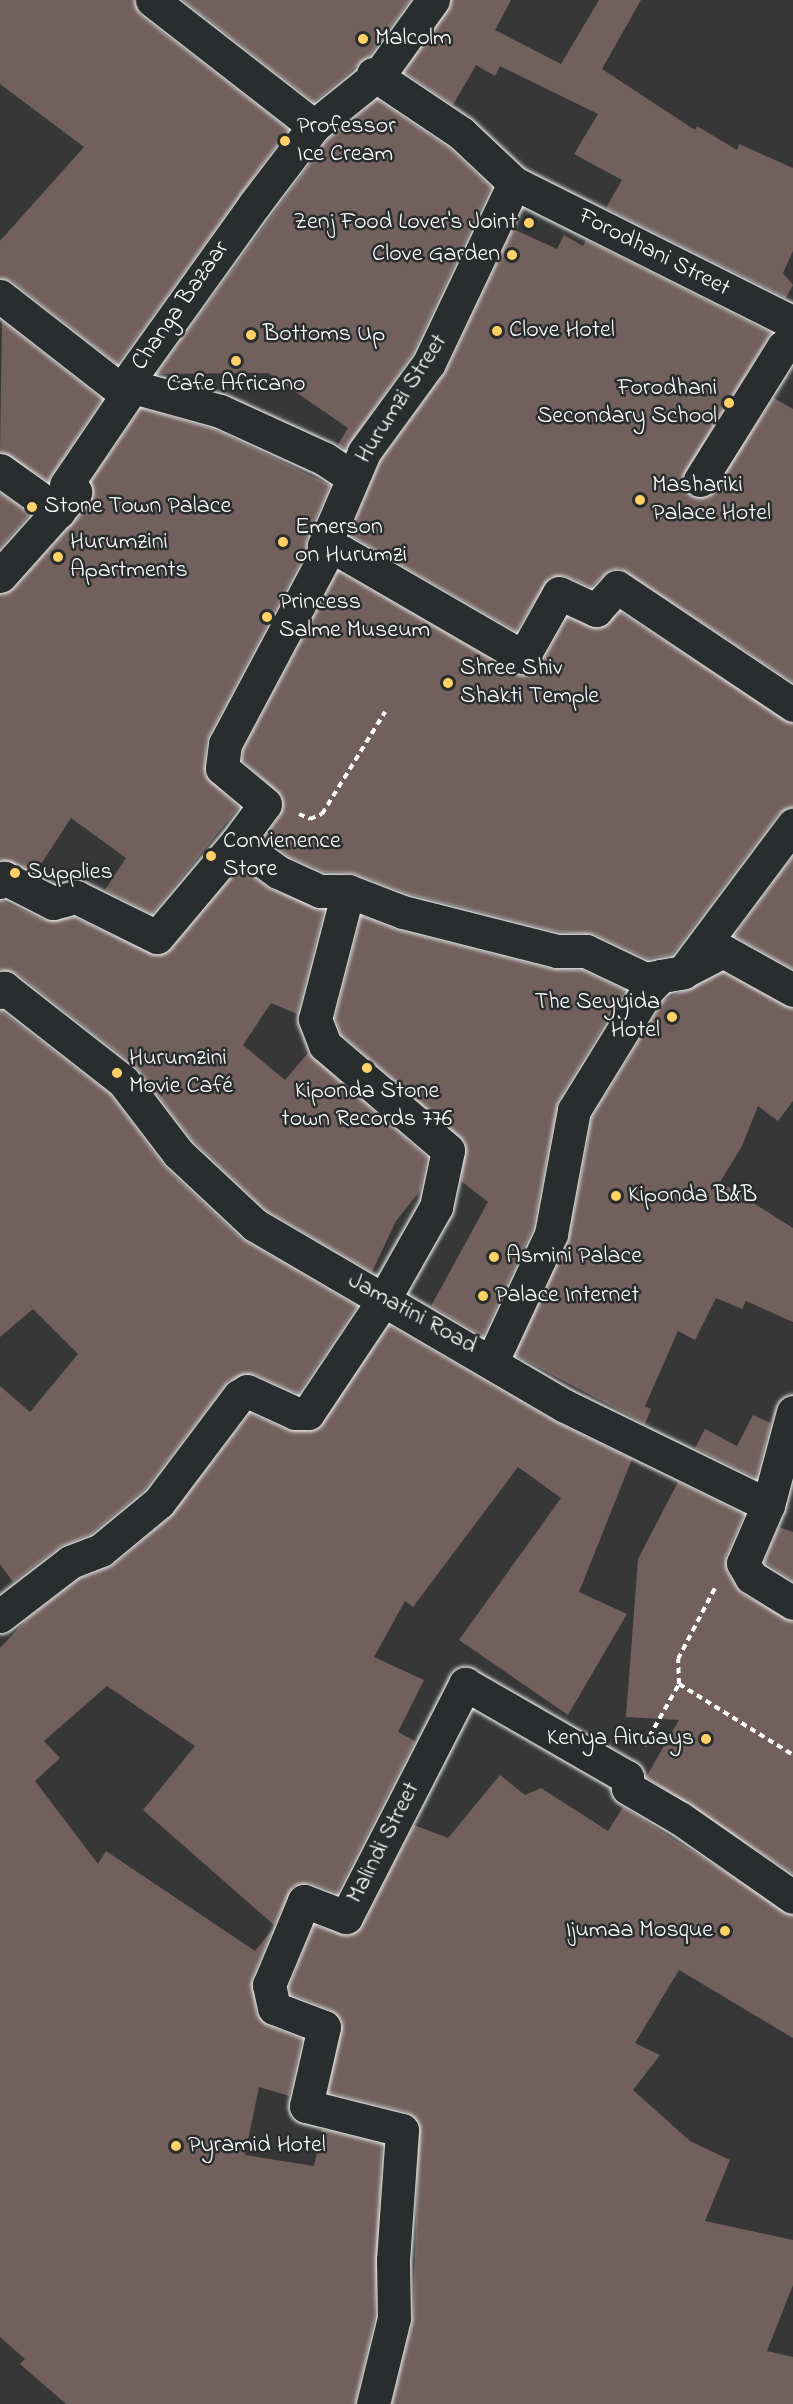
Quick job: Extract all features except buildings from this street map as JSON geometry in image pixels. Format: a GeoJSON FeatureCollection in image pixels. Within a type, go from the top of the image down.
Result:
{"type":"FeatureCollection","features":[{"type":"Feature","properties":{"kind":"street"},"geometry":{"type":"LineString","coordinates":[[152,0],[314,126]]}},
{"type":"Feature","properties":{"kind":"street"},"geometry":{"type":"LineString","coordinates":[[374,74],[381,72],[433,0]]}},
{"type":"Feature","properties":{"kind":"street"},"geometry":{"type":"LineString","coordinates":[[374,74],[461,133],[514,183]]}},
{"type":"Feature","properties":{"kind":"street","name":"Changa Bazaar"},"geometry":{"type":"LineString","coordinates":[[0,576],[75,492],[66,485],[128,391],[131,377],[188,294],[314,126],[374,74]]}},
{"type":"Feature","properties":{"kind":"street","name":"Forodhani Street"},"geometry":{"type":"LineString","coordinates":[[514,183],[793,323]]}},
{"type":"Feature","properties":{"kind":"street","name":"Hurumzi Street"},"geometry":{"type":"LineString","coordinates":[[265,804],[222,768],[225,744],[328,550],[324,546],[364,452],[429,363],[514,183]]}},
{"type":"Feature","properties":{"kind":"street"},"geometry":{"type":"LineString","coordinates":[[0,296],[128,391],[220,411],[325,459],[352,477]]}},
{"type":"Feature","properties":{"kind":"street"},"geometry":{"type":"LineString","coordinates":[[700,480],[783,347],[793,339]]}},
{"type":"Feature","properties":{"kind":"street"},"geometry":{"type":"LineString","coordinates":[[0,470],[59,512]]}},
{"type":"Feature","properties":{"kind":"street"},"geometry":{"type":"LineString","coordinates":[[328,550],[342,552],[523,657],[559,593],[596,610],[617,587],[793,705]]}},
{"type":"Feature","properties":{"kind":"street"},"geometry":{"type":"LineString","coordinates":[[0,882],[4,878],[53,903],[76,897],[157,937],[237,842],[265,804]]}},
{"type":"Feature","properties":{"kind":"street"},"geometry":{"type":"LineString","coordinates":[[493,1359],[551,1234],[573,1110],[649,988],[661,976],[683,972],[793,825]]}},
{"type":"Feature","properties":{"kind":"street"},"geometry":{"type":"LineString","coordinates":[[237,842],[278,872],[320,891],[348,891],[403,912],[557,951],[586,951],[645,979],[683,972],[723,951],[793,990]]}},
{"type":"Feature","properties":{"kind":"street"},"geometry":{"type":"LineString","coordinates":[[0,1616],[82,1554],[101,1550],[159,1502],[239,1396],[247,1391],[295,1413],[308,1413],[384,1299],[436,1207],[448,1150],[325,1045],[315,1019],[348,891]]}},
{"type":"Feature","properties":{"kind":"street","name":"Jamatini Road"},"geometry":{"type":"LineString","coordinates":[[0,992],[4,988],[123,1081],[178,1153],[255,1225],[493,1359],[565,1406],[768,1505]]}},
{"type":"Feature","properties":{"kind":"street"},"geometry":{"type":"LineString","coordinates":[[793,1412],[768,1505],[743,1563],[751,1577],[793,1603]]}},
{"type":"Feature","properties":{"kind":"street","name":"Malindi Street"},"geometry":{"type":"LineString","coordinates":[[373,2404],[394,2318],[393,2260],[402,2130],[306,2106],[324,2027],[274,2008],[269,1985],[304,1901],[346,1917],[465,1684],[627,1777],[628,1788],[681,1819],[793,1897]]}},
{"type":"Feature","properties":{"kind":"path"},"geometry":{"type":"LineString","coordinates":[[265,804],[274,802],[310,819],[318,818],[385,712]]}},
{"type":"Feature","properties":{"kind":"path"},"geometry":{"type":"LineString","coordinates":[[627,1777],[679,1684],[678,1659],[712,1591],[730,1569],[743,1563]]}},
{"type":"Feature","properties":{"kind":"path"},"geometry":{"type":"LineString","coordinates":[[679,1684],[793,1755]]}},
{"type":"Feature","properties":{"kind":"place","name":"Malcolm"},"geometry":{"type":"Point","coordinates":[363,39]}},
{"type":"Feature","properties":{"kind":"place","name":"Professor Ice Cream"},"geometry":{"type":"Point","coordinates":[285,141]}},
{"type":"Feature","properties":{"kind":"place","name":"Zenj Food Lover's Joint"},"geometry":{"type":"Point","coordinates":[529,223]}},
{"type":"Feature","properties":{"kind":"place","name":"Clove Garden"},"geometry":{"type":"Point","coordinates":[512,255]}},
{"type":"Feature","properties":{"kind":"place","name":"Clove Hotel"},"geometry":{"type":"Point","coordinates":[497,331]}},
{"type":"Feature","properties":{"kind":"place","name":"Bottoms Up"},"geometry":{"type":"Point","coordinates":[251,335]}},
{"type":"Feature","properties":{"kind":"place","name":"Cafe Africano"},"geometry":{"type":"Point","coordinates":[236,361]}},
{"type":"Feature","properties":{"kind":"place","name":"Forodhani Secondary School"},"geometry":{"type":"Point","coordinates":[729,403]}},
{"type":"Feature","properties":{"kind":"place","name":"Mashariki Palace Hotel"},"geometry":{"type":"Point","coordinates":[640,500]}},
{"type":"Feature","properties":{"kind":"place","name":"Stone Town Palace"},"geometry":{"type":"Point","coordinates":[32,507]}},
{"type":"Feature","properties":{"kind":"place","name":"Emerson on Hurumzi"},"geometry":{"type":"Point","coordinates":[283,542]}},
{"type":"Feature","properties":{"kind":"place","name":"Hurumzini Apartments"},"geometry":{"type":"Point","coordinates":[58,557]}},
{"type":"Feature","properties":{"kind":"place","name":"Princess Salme Museum"},"geometry":{"type":"Point","coordinates":[267,617]}},
{"type":"Feature","properties":{"kind":"place","name":"Shree Shiv Shakti Temple"},"geometry":{"type":"Point","coordinates":[448,683]}},
{"type":"Feature","properties":{"kind":"place","name":"Convienence Store"},"geometry":{"type":"Point","coordinates":[211,856]}},
{"type":"Feature","properties":{"kind":"place","name":"Supplies"},"geometry":{"type":"Point","coordinates":[15,873]}},
{"type":"Feature","properties":{"kind":"place","name":"The Seyyida Hotel"},"geometry":{"type":"Point","coordinates":[672,1017]}},
{"type":"Feature","properties":{"kind":"place","name":"Kiponda Stone town Records 776"},"geometry":{"type":"Point","coordinates":[367,1068]}},
{"type":"Feature","properties":{"kind":"place","name":"Hurumzini Movie Café"},"geometry":{"type":"Point","coordinates":[117,1073]}},
{"type":"Feature","properties":{"kind":"place","name":"Kiponda B&B"},"geometry":{"type":"Point","coordinates":[616,1196]}},
{"type":"Feature","properties":{"kind":"place","name":"Asmini Palace"},"geometry":{"type":"Point","coordinates":[494,1257]}},
{"type":"Feature","properties":{"kind":"place","name":"Palace Internet"},"geometry":{"type":"Point","coordinates":[483,1296]}},
{"type":"Feature","properties":{"kind":"place","name":"Kenya Airways"},"geometry":{"type":"Point","coordinates":[706,1739]}},
{"type":"Feature","properties":{"kind":"place","name":"Ijumaa Mosque"},"geometry":{"type":"Point","coordinates":[725,1931]}},
{"type":"Feature","properties":{"kind":"place","name":"Pyramid Hotel"},"geometry":{"type":"Point","coordinates":[176,2146]}}]}
